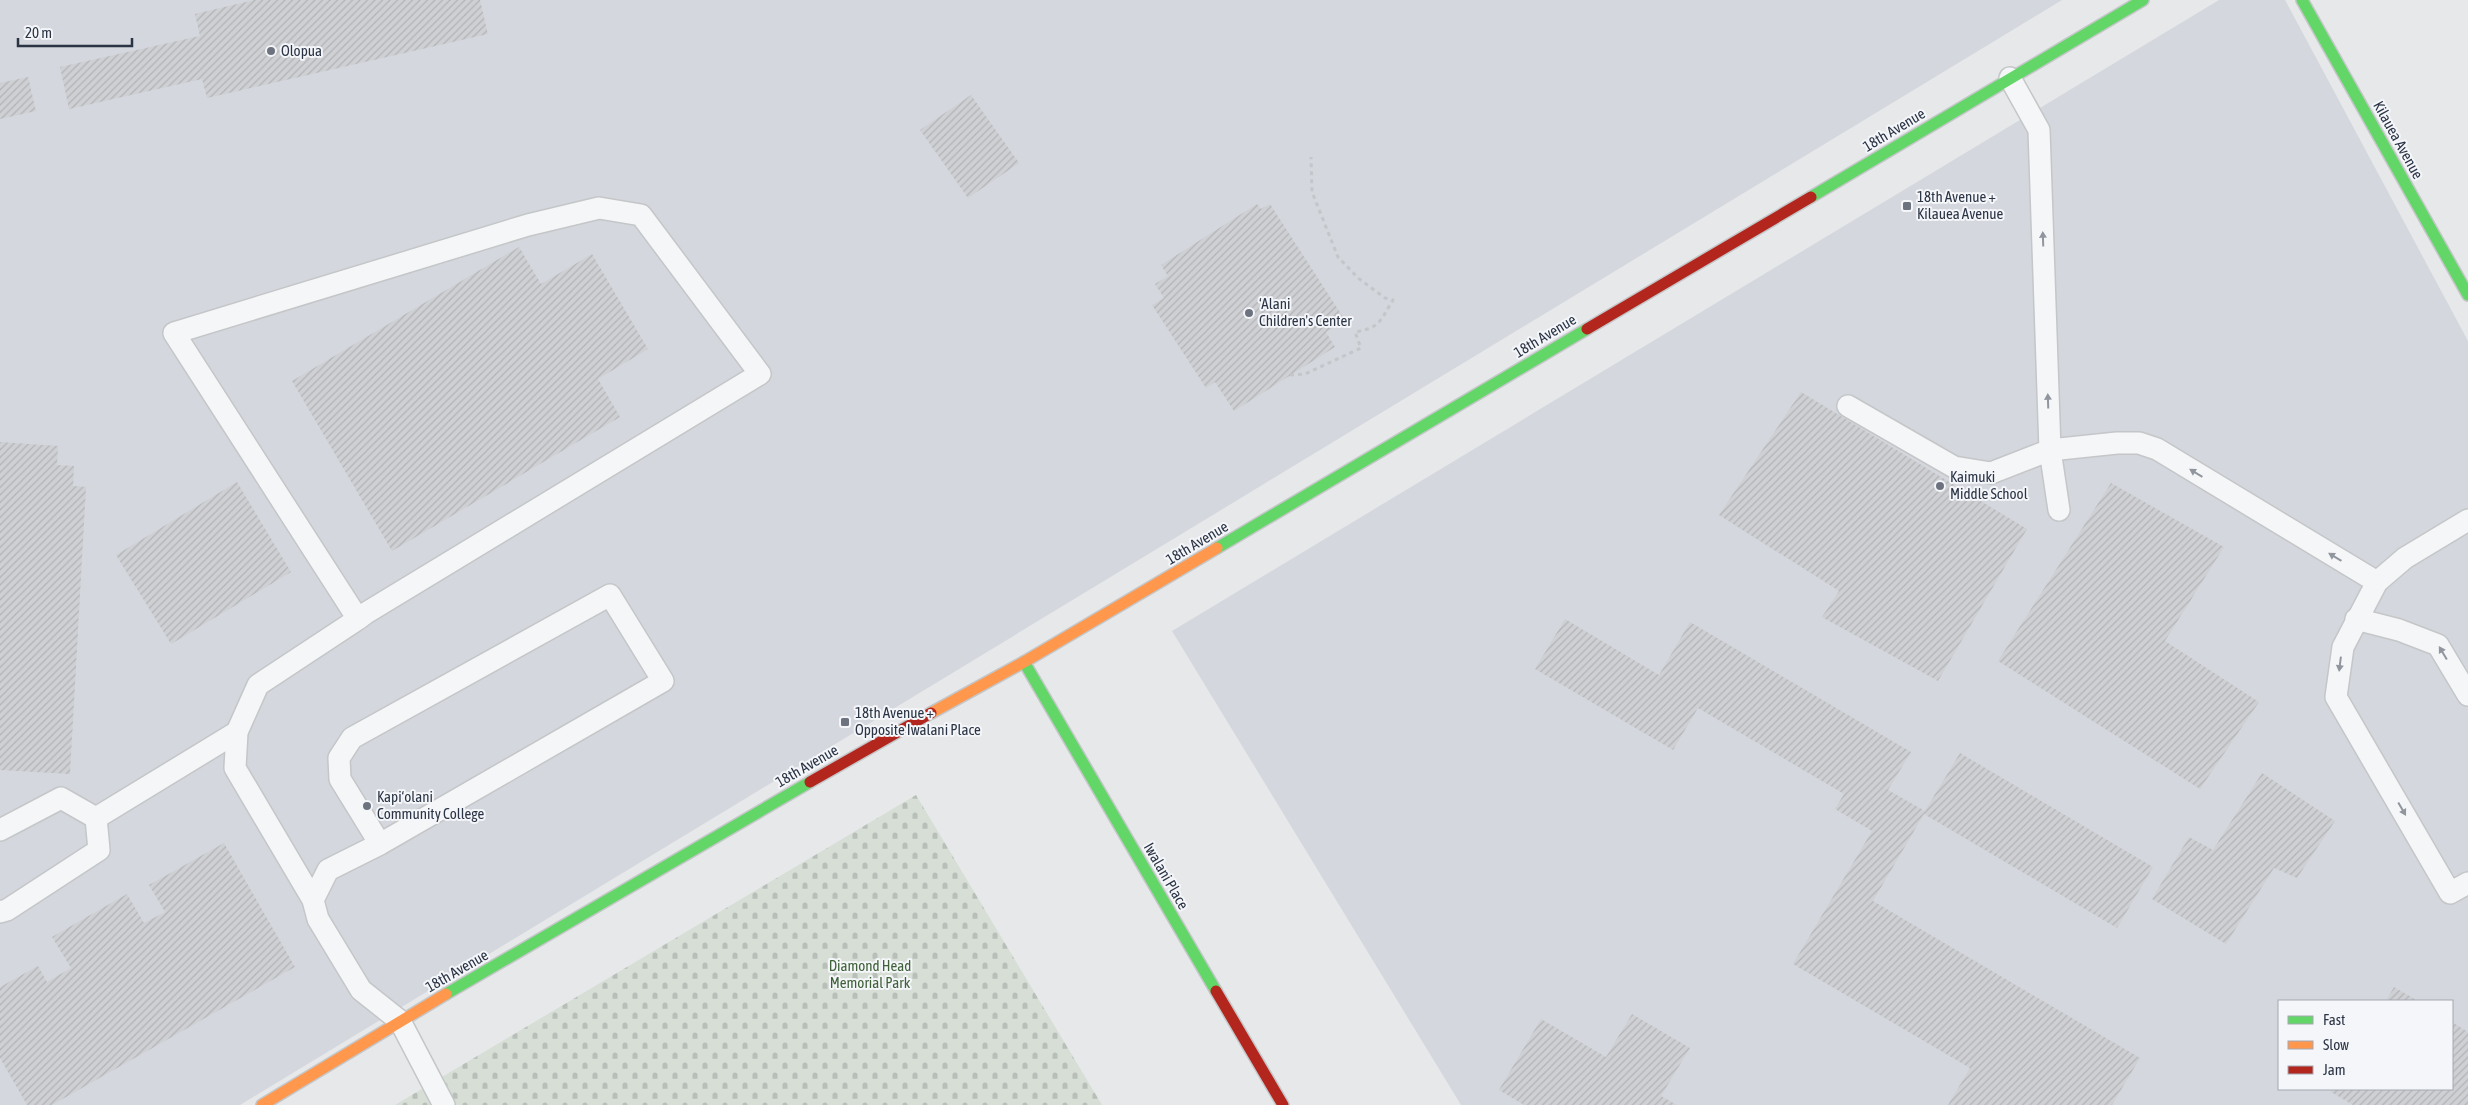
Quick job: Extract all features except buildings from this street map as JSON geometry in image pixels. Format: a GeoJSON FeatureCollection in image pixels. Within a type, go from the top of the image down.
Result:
{"type":"FeatureCollection","features":[{"type":"Feature","properties":{"kind":"street","name":"18th Avenue"},"geometry":{"type":"LineString","coordinates":[[262,1105],[400,1021],[866,749],[1024,662],[2144,0]]}},
{"type":"Feature","properties":{"kind":"street","name":"Kilauea Avenue"},"geometry":{"type":"LineString","coordinates":[[2302,0],[2468,295]]}},
{"type":"Feature","properties":{"kind":"street","name":"Iwalani Place"},"geometry":{"type":"LineString","coordinates":[[1024,662],[1283,1105]]}},
{"type":"Feature","properties":{"kind":"lane"},"geometry":{"type":"LineString","coordinates":[[2010,78],[2039,130],[2050,450],[2059,510]]}},
{"type":"Feature","properties":{"kind":"lane"},"geometry":{"type":"LineString","coordinates":[[358,619],[174,333],[528,225],[599,208],[641,215],[760,374],[358,619],[258,685],[237,732],[235,768],[313,900],[318,919],[361,990],[400,1021],[444,1105]]}},
{"type":"Feature","properties":{"kind":"lane"},"geometry":{"type":"LineString","coordinates":[[1848,406],[1954,467],[1991,473],[2050,450],[2117,443],[2139,443],[2157,449],[2377,582]]}},
{"type":"Feature","properties":{"kind":"lane"},"geometry":{"type":"LineString","coordinates":[[2468,520],[2405,558],[2377,582],[2342,648],[2336,697],[2450,893],[2468,883]]}},
{"type":"Feature","properties":{"kind":"lane"},"geometry":{"type":"LineString","coordinates":[[313,900],[328,870],[380,844],[663,681],[610,595],[352,738],[339,758],[340,779],[380,844]]}},
{"type":"Feature","properties":{"kind":"lane"},"geometry":{"type":"LineString","coordinates":[[2356,619],[2399,630],[2438,645],[2468,695]]}},
{"type":"Feature","properties":{"kind":"lane"},"geometry":{"type":"LineString","coordinates":[[96,818],[237,732]]}},
{"type":"Feature","properties":{"kind":"lane"},"geometry":{"type":"LineString","coordinates":[[0,830],[61,798],[96,818]]}},
{"type":"Feature","properties":{"kind":"lane"},"geometry":{"type":"LineString","coordinates":[[0,912],[99,850],[96,818]]}},
{"type":"Feature","properties":{"kind":"path"},"geometry":{"type":"LineString","coordinates":[[1290,375],[1305,374],[1361,348],[1355,332],[1373,329],[1378,325],[1393,300],[1385,298],[1358,278],[1338,257],[1312,192],[1311,157]]}},
{"type":"Feature","properties":{"kind":"shaded area","name":"Kapi‘olani Community College"},"geometry":{"type":"Polygon","coordinates":[[[0,0],[2062,0],[240,1105],[0,1105],[0,0]]]}},
{"type":"Feature","properties":{"kind":"shaded area","name":"Kaimuki Middle School"},"geometry":{"type":"Polygon","coordinates":[[[2219,0],[2285,0],[2468,341],[2468,1105],[1461,1105],[1172,631],[2219,0]]]}},
{"type":"Feature","properties":{"kind":"green space","name":"Diamond Head Memorial Park"},"geometry":{"type":"Polygon","coordinates":[[[916,795],[1102,1105],[395,1105],[916,795]]]}},
{"type":"Feature","properties":{"kind":"traffic: fast"},"geometry":{"type":"LineString","coordinates":[[1811,197],[2143,0]]}},
{"type":"Feature","properties":{"kind":"traffic: fast"},"geometry":{"type":"LineString","coordinates":[[2302,0],[2468,295]]}},
{"type":"Feature","properties":{"kind":"traffic: fast"},"geometry":{"type":"LineString","coordinates":[[1217,548],[1587,329]]}},
{"type":"Feature","properties":{"kind":"traffic: fast"},"geometry":{"type":"LineString","coordinates":[[1024,662],[1216,991]]}},
{"type":"Feature","properties":{"kind":"traffic: fast"},"geometry":{"type":"LineString","coordinates":[[446,994],[810,782]]}},
{"type":"Feature","properties":{"kind":"traffic: slow"},"geometry":{"type":"LineString","coordinates":[[931,713],[1024,662],[1217,548]]}},
{"type":"Feature","properties":{"kind":"traffic: slow"},"geometry":{"type":"LineString","coordinates":[[262,1105],[446,994]]}},
{"type":"Feature","properties":{"kind":"traffic: jam"},"geometry":{"type":"LineString","coordinates":[[1587,329],[1811,197]]}},
{"type":"Feature","properties":{"kind":"traffic: jam"},"geometry":{"type":"LineString","coordinates":[[810,782],[931,713]]}},
{"type":"Feature","properties":{"kind":"traffic: jam"},"geometry":{"type":"LineString","coordinates":[[1216,991],[1283,1105]]}},
{"type":"Feature","properties":{"kind":"place","name":"Olopua"},"geometry":{"type":"Point","coordinates":[271,51]}},
{"type":"Feature","properties":{"kind":"place","name":"18th Avenue + Kilauea Avenue"},"geometry":{"type":"Point","coordinates":[1907,206]}},
{"type":"Feature","properties":{"kind":"place","name":"‘Alani Children's Center"},"geometry":{"type":"Point","coordinates":[1249,313]}},
{"type":"Feature","properties":{"kind":"place","name":"Kaimuki Middle School"},"geometry":{"type":"Point","coordinates":[1940,486]}},
{"type":"Feature","properties":{"kind":"place","name":"18th Avenue + Opposite Iwalani Place"},"geometry":{"type":"Point","coordinates":[845,722]}},
{"type":"Feature","properties":{"kind":"place","name":"Kapi‘olani Community College"},"geometry":{"type":"Point","coordinates":[367,806]}}]}
